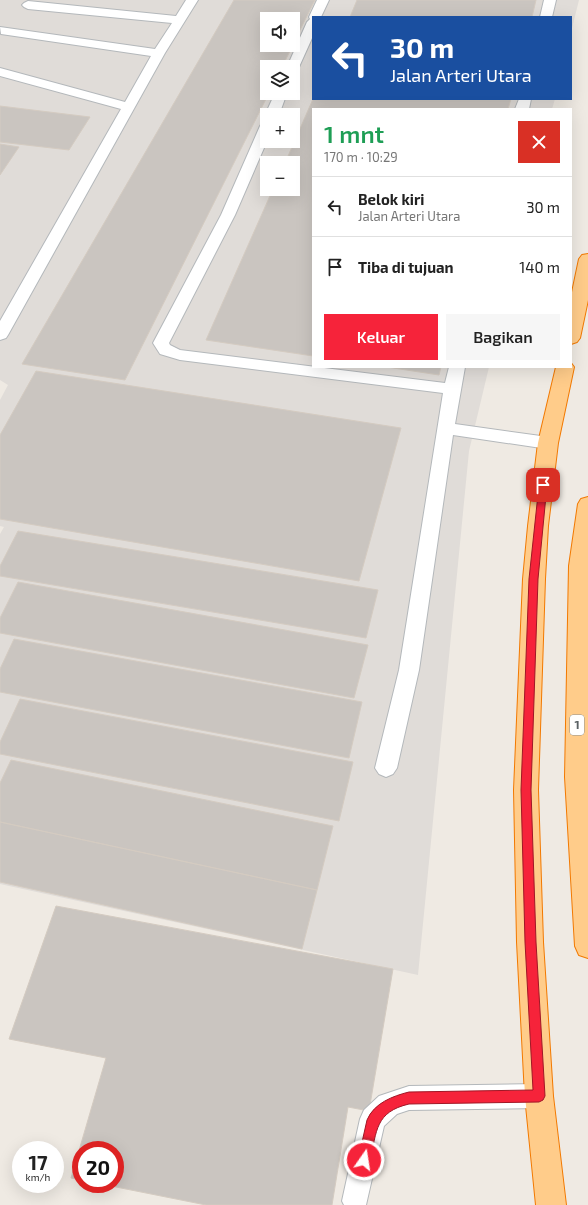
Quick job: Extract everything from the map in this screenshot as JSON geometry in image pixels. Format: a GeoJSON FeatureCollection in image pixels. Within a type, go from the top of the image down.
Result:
{"type":"FeatureCollection","features":[{"type":"Feature","properties":{"kind":"highway"},"geometry":{"type":"LineString","coordinates":[[572,333],[588,259]]}},
{"type":"Feature","properties":{"kind":"highway"},"geometry":{"type":"LineString","coordinates":[[551,1205],[539,1096],[530,942],[526,790],[534,579],[538,526],[548,443],[565,368]]}},
{"type":"Feature","properties":{"kind":"highway","name":"1"},"geometry":{"type":"LineString","coordinates":[[588,504],[580,566],[576,776],[588,946]]}},
{"type":"Feature","properties":{"kind":"lane"},"geometry":{"type":"LineString","coordinates":[[0,335],[158,52],[192,0]]}},
{"type":"Feature","properties":{"kind":"lane"},"geometry":{"type":"LineString","coordinates":[[315,16],[323,0]]}},
{"type":"Feature","properties":{"kind":"lane"},"geometry":{"type":"LineString","coordinates":[[546,16],[550,0]]}},
{"type":"Feature","properties":{"kind":"lane"},"geometry":{"type":"LineString","coordinates":[[28,6],[179,20]]}},
{"type":"Feature","properties":{"kind":"lane"},"geometry":{"type":"LineString","coordinates":[[296,60],[312,24]]}},
{"type":"Feature","properties":{"kind":"lane"},"geometry":{"type":"LineString","coordinates":[[1,30],[158,52]]}},
{"type":"Feature","properties":{"kind":"lane"},"geometry":{"type":"LineString","coordinates":[[0,72],[128,107]]}},
{"type":"Feature","properties":{"kind":"lane"},"geometry":{"type":"LineString","coordinates":[[260,142],[228,215],[161,343],[162,346],[169,353],[180,356],[452,389]]}},
{"type":"Feature","properties":{"kind":"lane"},"geometry":{"type":"LineString","coordinates":[[386,768],[409,670],[452,389],[457,368]]}},
{"type":"Feature","properties":{"kind":"lane"},"geometry":{"type":"LineString","coordinates":[[446,428],[548,443]]}},
{"type":"Feature","properties":{"kind":"lane"},"geometry":{"type":"LineString","coordinates":[[355,1201],[373,1120],[388,1105],[409,1098],[539,1096]]}},
{"type":"Feature","properties":{"kind":"shaded area"},"geometry":{"type":"Polygon","coordinates":[[[0,0],[579,0],[572,28],[572,16],[312,16],[312,100],[555,100],[552,108],[312,108],[312,368],[489,368],[469,451],[418,975],[0,884],[0,534],[4,527],[0,526],[0,400],[8,385],[0,380],[0,0]]]}},
{"type":"Feature","properties":{"kind":"building"},"geometry":{"type":"Polygon","coordinates":[[[234,0],[315,0],[300,30],[300,12],[260,12],[260,52],[290,52],[286,60],[260,60],[260,100],[265,100],[261,108],[260,108],[260,111],[125,380],[22,364],[234,0]]]}},
{"type":"Feature","properties":{"kind":"building"},"geometry":{"type":"Polygon","coordinates":[[[357,0],[536,0],[532,16],[350,16],[357,0]]]}},
{"type":"Feature","properties":{"kind":"building"},"geometry":{"type":"Polygon","coordinates":[[[313,100],[511,100],[508,108],[312,108],[312,356],[206,340],[270,196],[300,196],[300,156],[288,156],[292,148],[300,148],[300,129],[313,100]]]}},
{"type":"Feature","properties":{"kind":"building"},"geometry":{"type":"Polygon","coordinates":[[[0,106],[90,117],[69,150],[0,142],[0,106]]]}},
{"type":"Feature","properties":{"kind":"building"},"geometry":{"type":"Polygon","coordinates":[[[0,144],[19,147],[0,175],[0,144]]]}},
{"type":"Feature","properties":{"kind":"building"},"geometry":{"type":"Polygon","coordinates":[[[394,368],[441,368],[439,375],[394,368]]]}},
{"type":"Feature","properties":{"kind":"building"},"geometry":{"type":"Polygon","coordinates":[[[36,371],[401,428],[359,581],[0,519],[0,435],[36,371]]]}},
{"type":"Feature","properties":{"kind":"building"},"geometry":{"type":"Polygon","coordinates":[[[18,531],[378,590],[366,638],[0,576],[0,566],[18,531]]]}},
{"type":"Feature","properties":{"kind":"building"},"geometry":{"type":"Polygon","coordinates":[[[18,582],[368,645],[354,698],[0,633],[0,618],[18,582]]]}},
{"type":"Feature","properties":{"kind":"building"},"geometry":{"type":"Polygon","coordinates":[[[14,639],[362,702],[349,758],[0,692],[0,669],[14,639]]]}},
{"type":"Feature","properties":{"kind":"building"},"geometry":{"type":"Polygon","coordinates":[[[20,699],[353,762],[339,821],[0,754],[0,742],[20,699]]]}},
{"type":"Feature","properties":{"kind":"building"},"geometry":{"type":"Polygon","coordinates":[[[11,760],[333,826],[317,890],[0,822],[0,783],[11,760]]]}},
{"type":"Feature","properties":{"kind":"building"},"geometry":{"type":"Polygon","coordinates":[[[0,822],[317,890],[302,949],[0,882],[0,822]]]}},
{"type":"Feature","properties":{"kind":"building"},"geometry":{"type":"Polygon","coordinates":[[[56,906],[393,969],[369,1111],[348,1107],[332,1205],[206,1205],[124,1189],[124,1141],[82,1141],[106,1058],[9,1039],[56,906]]]}},
{"type":"Feature","properties":{"kind":"route"},"geometry":{"type":"LineString","coordinates":[[364,1160],[373,1120],[388,1105],[397,1101],[409,1098],[539,1096],[530,942],[526,790],[534,579],[543,485]]}}]}
